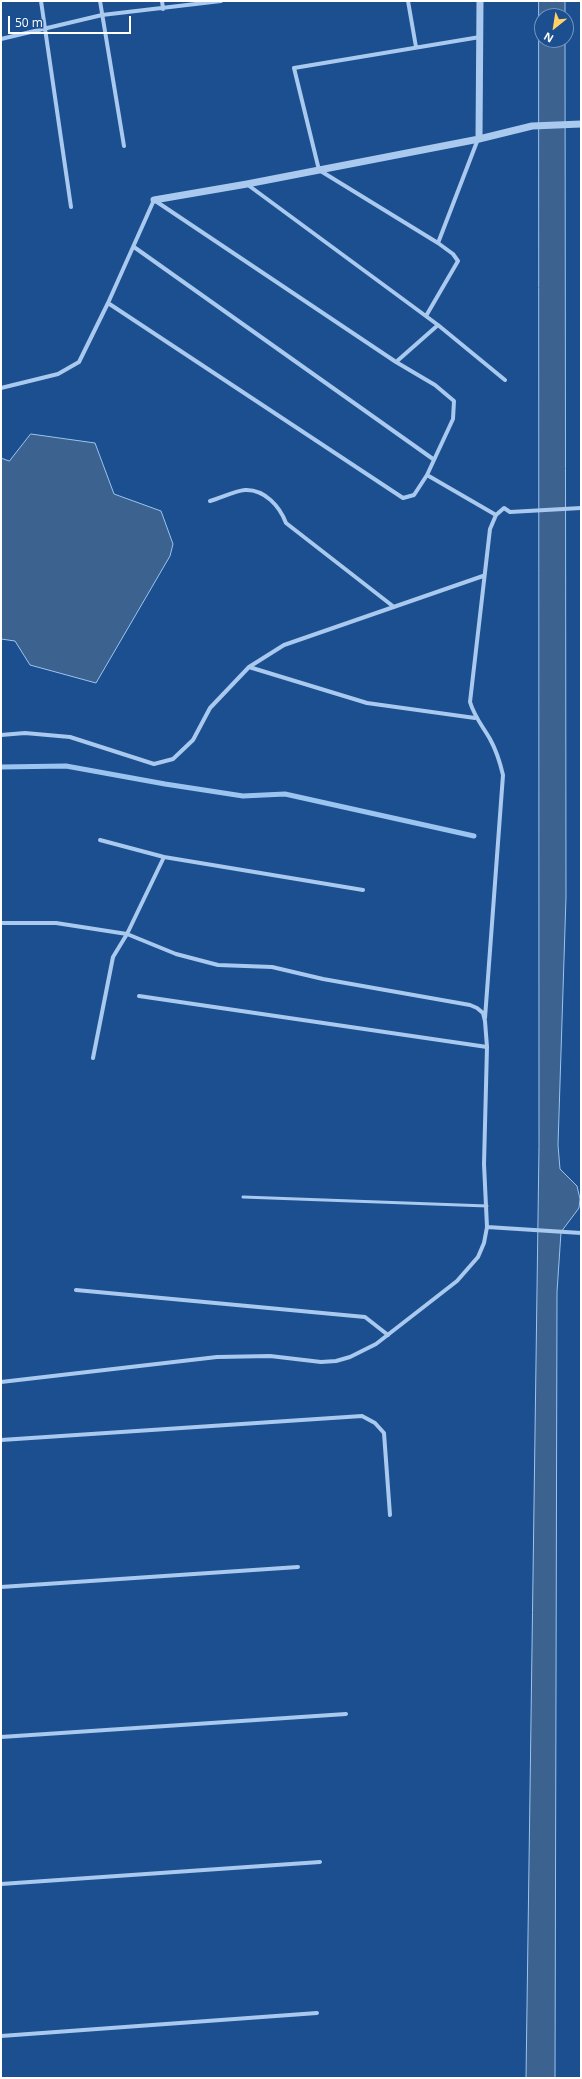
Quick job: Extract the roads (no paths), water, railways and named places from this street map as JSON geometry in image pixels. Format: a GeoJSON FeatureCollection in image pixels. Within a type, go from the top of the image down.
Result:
{"type":"FeatureCollection","features":[{"type":"Feature","properties":{"kind":"street"},"geometry":{"type":"LineString","coordinates":[[41,1],[71,207]]}},
{"type":"Feature","properties":{"kind":"street"},"geometry":{"type":"LineString","coordinates":[[100,1],[124,146]]}},
{"type":"Feature","properties":{"kind":"street"},"geometry":{"type":"LineString","coordinates":[[162,1],[163,9]]}},
{"type":"Feature","properties":{"kind":"street"},"geometry":{"type":"LineString","coordinates":[[1,39],[102,15],[221,1]]}},
{"type":"Feature","properties":{"kind":"street"},"geometry":{"type":"LineString","coordinates":[[408,1],[416,47]]}},
{"type":"Feature","properties":{"kind":"street"},"geometry":{"type":"LineString","coordinates":[[438,243],[479,139],[480,1]]}},
{"type":"Feature","properties":{"kind":"street"},"geometry":{"type":"LineString","coordinates":[[426,316],[458,261],[453,254],[438,243],[319,170],[294,68],[480,37]]}},
{"type":"Feature","properties":{"kind":"street"},"geometry":{"type":"LineString","coordinates":[[154,200],[247,184],[479,139],[532,126],[581,124]]}},
{"type":"Feature","properties":{"kind":"street"},"geometry":{"type":"LineString","coordinates":[[247,184],[438,325],[505,380]]}},
{"type":"Feature","properties":{"kind":"street"},"geometry":{"type":"LineString","coordinates":[[1,388],[58,374],[79,362],[134,247],[154,200]]}},
{"type":"Feature","properties":{"kind":"street"},"geometry":{"type":"LineString","coordinates":[[108,303],[403,498],[414,495],[427,475],[433,459],[453,419],[454,401],[435,386],[396,362],[154,200]]}},
{"type":"Feature","properties":{"kind":"street"},"geometry":{"type":"LineString","coordinates":[[134,247],[433,459]]}},
{"type":"Feature","properties":{"kind":"street"},"geometry":{"type":"LineString","coordinates":[[396,362],[438,325]]}},
{"type":"Feature","properties":{"kind":"street"},"geometry":{"type":"LineString","coordinates":[[427,475],[496,516]]}},
{"type":"Feature","properties":{"kind":"street"},"geometry":{"type":"LineString","coordinates":[[210,501],[246,490],[262,493],[281,510],[286,523],[394,607]]}},
{"type":"Feature","properties":{"kind":"street"},"geometry":{"type":"LineString","coordinates":[[1,1382],[217,1357],[270,1356],[321,1362],[336,1361],[364,1352],[458,1281],[468,1269],[484,1243],[487,1227],[484,1164],[487,1047],[485,1021],[503,775],[499,758],[490,738],[475,718],[470,702],[490,529],[496,516],[504,508],[510,512],[581,508]]}},
{"type":"Feature","properties":{"kind":"street"},"geometry":{"type":"LineString","coordinates":[[1,736],[24,733],[70,737],[154,764],[173,759],[193,740],[210,708],[249,668],[284,645],[484,576]]}},
{"type":"Feature","properties":{"kind":"street"},"geometry":{"type":"LineString","coordinates":[[249,668],[367,703],[475,718]]}},
{"type":"Feature","properties":{"kind":"street"},"geometry":{"type":"LineString","coordinates":[[100,840],[164,858],[363,890]]}},
{"type":"Feature","properties":{"kind":"street"},"geometry":{"type":"LineString","coordinates":[[93,1058],[113,957],[126,934],[160,863],[164,858]]}},
{"type":"Feature","properties":{"kind":"street"},"geometry":{"type":"LineString","coordinates":[[1,923],[56,923],[126,934],[176,954],[211,963],[239,967],[272,967],[323,979],[470,1004],[483,1013],[485,1021]]}},
{"type":"Feature","properties":{"kind":"street"},"geometry":{"type":"LineString","coordinates":[[139,996],[487,1047]]}},
{"type":"Feature","properties":{"kind":"street"},"geometry":{"type":"LineString","coordinates":[[487,1227],[581,1233]]}},
{"type":"Feature","properties":{"kind":"street"},"geometry":{"type":"LineString","coordinates":[[76,1290],[365,1316],[388,1335]]}},
{"type":"Feature","properties":{"kind":"street"},"geometry":{"type":"LineString","coordinates":[[1,1440],[362,1416],[375,1423],[384,1433],[390,1515]]}},
{"type":"Feature","properties":{"kind":"street"},"geometry":{"type":"LineString","coordinates":[[1,1587],[298,1567]]}},
{"type":"Feature","properties":{"kind":"street"},"geometry":{"type":"LineString","coordinates":[[1,1737],[346,1714]]}},
{"type":"Feature","properties":{"kind":"street"},"geometry":{"type":"LineString","coordinates":[[1,1884],[320,1862]]}},
{"type":"Feature","properties":{"kind":"street"},"geometry":{"type":"LineString","coordinates":[[1,2036],[317,2013]]}},
{"type":"Feature","properties":{"kind":"lane"},"geometry":{"type":"LineString","coordinates":[[243,1197],[487,1206]]}},
{"type":"Feature","properties":{"kind":"water"},"geometry":{"type":"Polygon","coordinates":[[[539,1],[565,1],[565,8],[539,8],[539,1]]]}},
{"type":"Feature","properties":{"kind":"water"},"geometry":{"type":"Polygon","coordinates":[[[539,48],[565,48],[566,897],[558,1145],[560,1169],[577,1186],[580,1199],[579,1208],[561,1232],[557,1292],[555,2078],[526,2078],[539,1147],[539,48]]]}},
{"type":"Feature","properties":{"kind":"water"},"geometry":{"type":"Polygon","coordinates":[[[31,434],[95,443],[114,494],[161,511],[173,544],[170,556],[96,683],[30,665],[15,641],[1,639],[1,458],[9,461],[31,434]]]}},
{"type":"Feature","properties":{"kind":"waterway"},"geometry":{"type":"LineString","coordinates":[[1,767],[66,766],[165,784],[243,796],[285,794],[474,836]]}}]}
